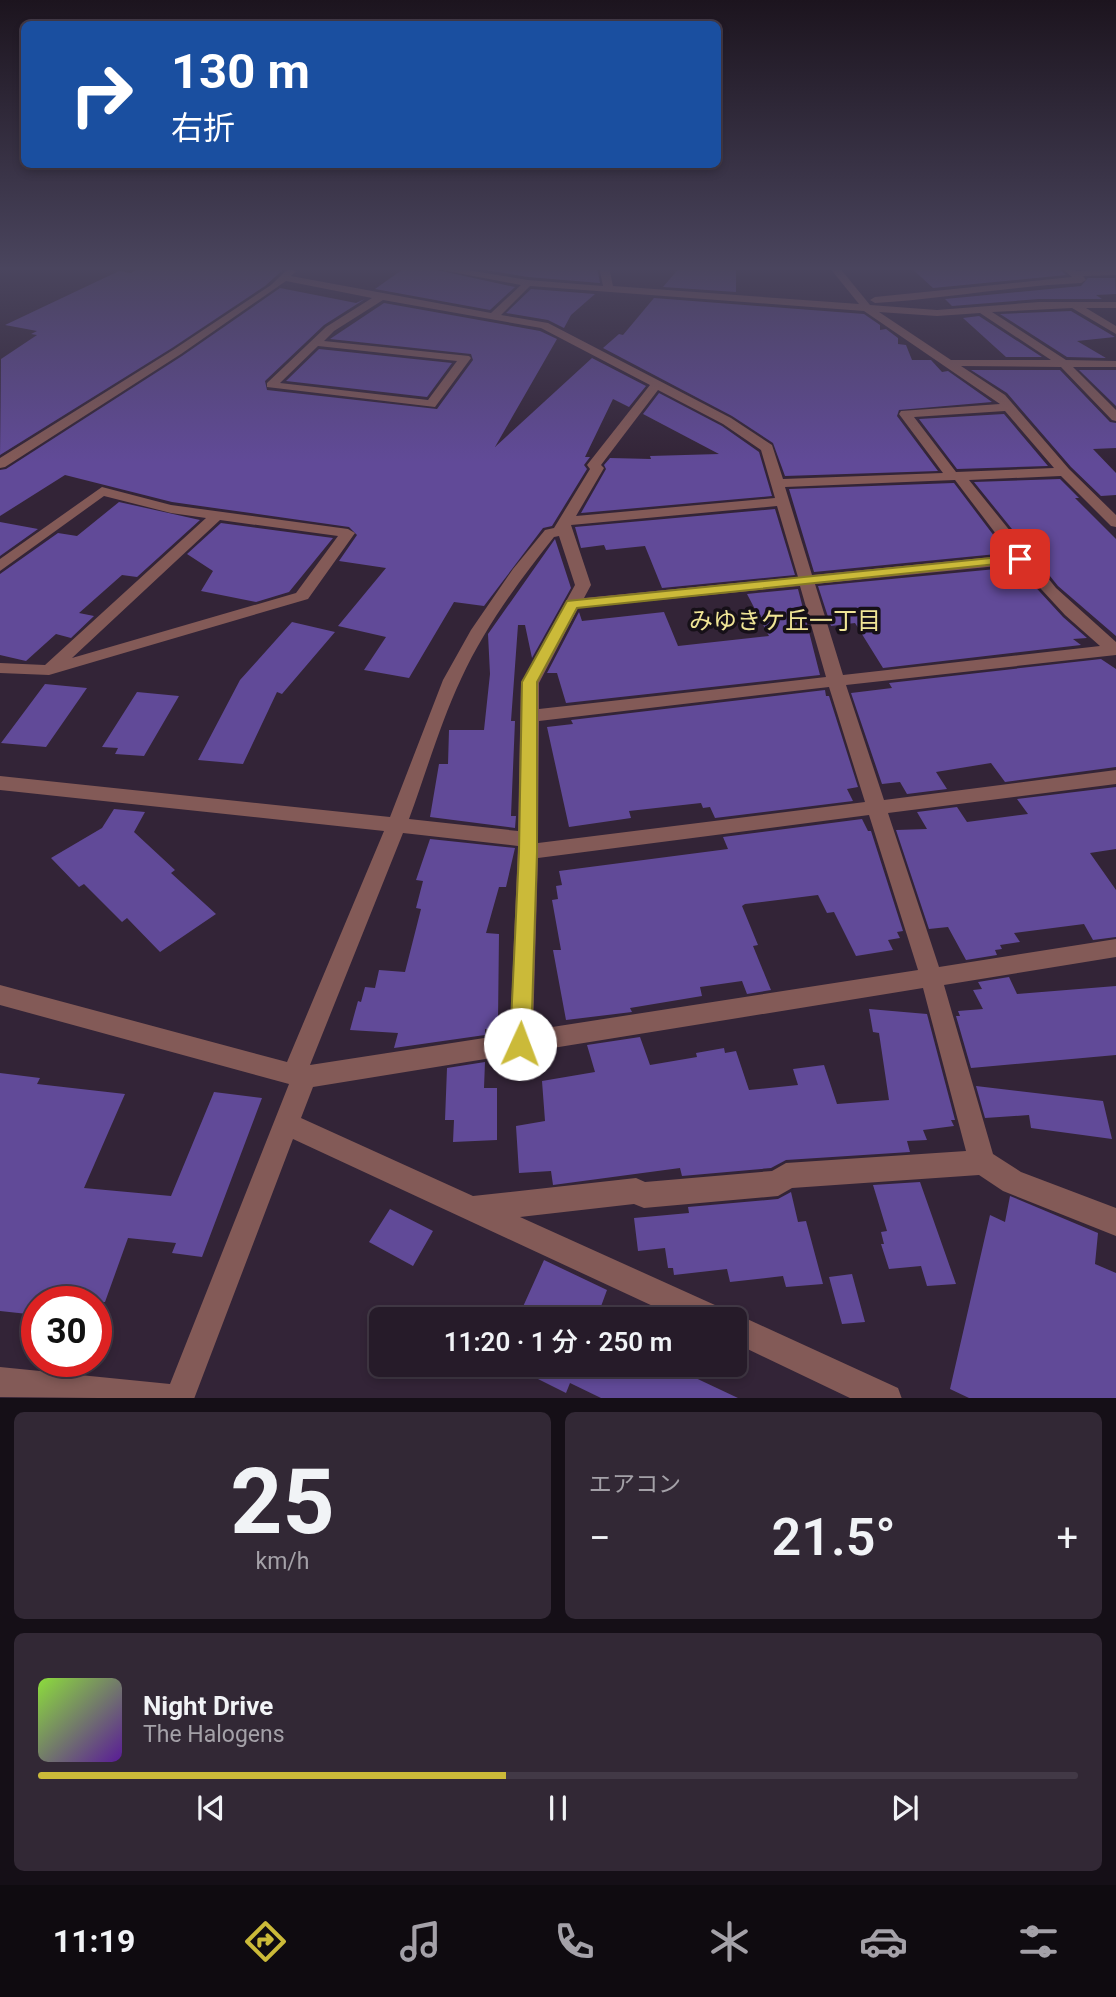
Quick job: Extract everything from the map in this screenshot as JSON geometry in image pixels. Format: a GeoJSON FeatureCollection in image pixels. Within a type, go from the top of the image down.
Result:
{"type":"FeatureCollection","features":[{"type":"Feature","properties":{"kind":"street"},"geometry":{"type":"LineString","coordinates":[[0,464],[206,332]]}},
{"type":"Feature","properties":{"kind":"street"},"geometry":{"type":"LineString","coordinates":[[316,343],[465,358],[431,404],[271,385],[327,332]]}},
{"type":"Feature","properties":{"kind":"street"},"geometry":{"type":"LineString","coordinates":[[556,332],[727,421],[767,448],[836,681],[931,977],[982,1162]]}},
{"type":"Feature","properties":{"kind":"street"},"geometry":{"type":"LineString","coordinates":[[905,332],[1001,398],[1065,472],[1116,523]]}},
{"type":"Feature","properties":{"kind":"street"},"geometry":{"type":"LineString","coordinates":[[1016,332],[1064,364],[1116,417]]}},
{"type":"Feature","properties":{"kind":"street"},"geometry":{"type":"LineString","coordinates":[[950,363],[1116,364]]}},
{"type":"Feature","properties":{"kind":"street"},"geometry":{"type":"LineString","coordinates":[[179,1398],[287,1124],[299,1076],[453,680],[479,630],[518,572],[550,533],[559,532],[565,524],[597,468],[594,465],[655,386]]}},
{"type":"Feature","properties":{"kind":"street"},"geometry":{"type":"LineString","coordinates":[[1008,407],[905,414],[1020,559],[1083,625],[1116,649]]}},
{"type":"Feature","properties":{"kind":"street"},"geometry":{"type":"LineString","coordinates":[[779,484],[1065,472]]}},
{"type":"Feature","properties":{"kind":"street"},"geometry":{"type":"LineString","coordinates":[[0,566],[102,492],[171,509],[348,533],[302,596],[49,670],[0,668]]}},
{"type":"Feature","properties":{"kind":"street"},"geometry":{"type":"LineString","coordinates":[[565,524],[783,501]]}},
{"type":"Feature","properties":{"kind":"street"},"geometry":{"type":"LineString","coordinates":[[49,670],[216,516]]}},
{"type":"Feature","properties":{"kind":"street"},"geometry":{"type":"LineString","coordinates":[[520,1044],[530,682],[583,585],[565,524]]}},
{"type":"Feature","properties":{"kind":"street"},"geometry":{"type":"LineString","coordinates":[[572,604],[1020,559]]}},
{"type":"Feature","properties":{"kind":"street"},"geometry":{"type":"LineString","coordinates":[[528,716],[1116,649]]}},
{"type":"Feature","properties":{"kind":"street"},"geometry":{"type":"LineString","coordinates":[[0,783],[397,824],[527,846],[877,808],[1116,777]]}},
{"type":"Feature","properties":{"kind":"street"},"geometry":{"type":"LineString","coordinates":[[0,995],[299,1076],[520,1044],[1116,948]]}},
{"type":"Feature","properties":{"kind":"street"},"geometry":{"type":"LineString","coordinates":[[287,1124],[688,1307]]}},
{"type":"Feature","properties":{"kind":"street"},"geometry":{"type":"LineString","coordinates":[[475,1208],[636,1191],[644,1195],[779,1183],[786,1176],[982,1162],[1013,1182],[1116,1222]]}},
{"type":"Feature","properties":{"kind":"street"},"geometry":{"type":"LineString","coordinates":[[747,1334],[887,1398]]}},
{"type":"Feature","properties":{"kind":"street"},"geometry":{"type":"LineString","coordinates":[[0,1382],[168,1398]]}},
{"type":"Feature","properties":{"kind":"building"},"geometry":{"type":"Polygon","coordinates":[[[196,332],[0,455],[1,359],[37,335],[31,334],[196,332]]]}},
{"type":"Feature","properties":{"kind":"building"},"geometry":{"type":"Polygon","coordinates":[[[216,332],[316,332],[265,381],[267,390],[437,409],[473,360],[471,354],[330,339],[340,332],[543,332],[557,339],[495,447],[592,358],[646,386],[629,407],[613,399],[585,457],[590,457],[584,465],[587,469],[552,526],[543,528],[484,606],[454,602],[409,678],[364,670],[386,637],[338,626],[386,568],[339,561],[357,535],[349,527],[172,502],[65,475],[0,516],[0,470],[6,469],[216,332]]]}},
{"type":"Feature","properties":{"kind":"building"},"geometry":{"type":"Polygon","coordinates":[[[625,332],[890,332],[898,338],[898,344],[906,345],[912,360],[931,360],[942,372],[948,371],[992,402],[899,410],[897,416],[938,471],[785,476],[773,443],[732,416],[603,348],[619,334],[625,332]]]}},
{"type":"Feature","properties":{"kind":"building"},"geometry":{"type":"Polygon","coordinates":[[[979,332],[1004,332],[1042,357],[1006,357],[979,332]]]}},
{"type":"Feature","properties":{"kind":"building"},"geometry":{"type":"Polygon","coordinates":[[[1028,332],[1107,332],[1115,337],[1077,341],[1106,358],[1067,357],[1028,332]]]}},
{"type":"Feature","properties":{"kind":"building"},"geometry":{"type":"Polygon","coordinates":[[[319,349],[452,363],[427,397],[286,381],[319,349]]]}},
{"type":"Feature","properties":{"kind":"building"},"geometry":{"type":"Polygon","coordinates":[[[971,370],[1060,370],[1110,422],[1116,423],[1116,448],[1093,449],[1116,473],[1116,495],[1101,496],[1071,467],[1007,393],[971,370]]]}},
{"type":"Feature","properties":{"kind":"building"},"geometry":{"type":"Polygon","coordinates":[[[1079,370],[1116,370],[1116,406],[1079,370]]]}},
{"type":"Feature","properties":{"kind":"building"},"geometry":{"type":"Polygon","coordinates":[[[659,393],[722,426],[759,452],[772,496],[581,513],[610,458],[651,459],[650,456],[719,454],[643,414],[659,393]]]}},
{"type":"Feature","properties":{"kind":"building"},"geometry":{"type":"Polygon","coordinates":[[[1004,414],[1048,466],[957,469],[919,419],[1004,414]]]}},
{"type":"Feature","properties":{"kind":"building"},"geometry":{"type":"Polygon","coordinates":[[[1060,479],[1116,539],[1116,636],[1058,586],[974,482],[1060,479]]]}},
{"type":"Feature","properties":{"kind":"building"},"geometry":{"type":"Polygon","coordinates":[[[954,483],[1007,553],[814,572],[789,489],[954,483]]]}},
{"type":"Feature","properties":{"kind":"building"},"geometry":{"type":"Polygon","coordinates":[[[119,502],[200,520],[137,577],[122,575],[79,613],[94,616],[71,638],[56,634],[26,661],[0,655],[0,574],[58,533],[77,536],[119,502]]]}},
{"type":"Feature","properties":{"kind":"building"},"geometry":{"type":"Polygon","coordinates":[[[775,509],[795,575],[662,588],[645,546],[606,550],[604,545],[581,548],[575,527],[775,509]]]}},
{"type":"Feature","properties":{"kind":"building"},"geometry":{"type":"Polygon","coordinates":[[[0,522],[38,529],[0,556],[0,522]]]}},
{"type":"Feature","properties":{"kind":"building"},"geometry":{"type":"Polygon","coordinates":[[[221,523],[333,538],[289,592],[256,602],[201,591],[213,571],[187,554],[221,523]]]}},
{"type":"Feature","properties":{"kind":"building"},"geometry":{"type":"Polygon","coordinates":[[[555,539],[571,588],[532,658],[525,625],[518,625],[511,721],[515,721],[511,816],[516,816],[515,828],[430,817],[439,764],[448,764],[449,730],[484,730],[490,674],[488,634],[555,539]]]}},
{"type":"Feature","properties":{"kind":"building"},"geometry":{"type":"Polygon","coordinates":[[[1017,567],[1063,617],[1087,638],[1073,639],[1081,645],[883,668],[855,623],[831,626],[818,586],[1017,567]]]}},
{"type":"Feature","properties":{"kind":"building"},"geometry":{"type":"Polygon","coordinates":[[[798,589],[820,675],[566,703],[557,673],[547,673],[579,612],[582,621],[664,612],[678,646],[769,636],[747,594],[798,589]]]}},
{"type":"Feature","properties":{"kind":"building"},"geometry":{"type":"Polygon","coordinates":[[[292,622],[335,632],[282,694],[277,692],[243,764],[198,760],[240,680],[292,622]]]}},
{"type":"Feature","properties":{"kind":"building"},"geometry":{"type":"Polygon","coordinates":[[[1101,659],[1116,669],[1116,767],[1005,782],[991,763],[936,772],[947,789],[907,794],[900,782],[882,784],[851,693],[892,688],[889,683],[1101,659]]]}},
{"type":"Feature","properties":{"kind":"building"},"geometry":{"type":"Polygon","coordinates":[[[45,684],[87,688],[46,747],[1,743],[45,684]]]}},
{"type":"Feature","properties":{"kind":"building"},"geometry":{"type":"Polygon","coordinates":[[[825,690],[858,787],[847,789],[853,801],[715,818],[710,807],[703,808],[701,803],[629,811],[631,818],[569,827],[547,727],[573,724],[571,720],[825,690]]]}},
{"type":"Feature","properties":{"kind":"building"},"geometry":{"type":"Polygon","coordinates":[[[137,692],[179,696],[144,756],[115,754],[118,748],[102,747],[137,692]]]}},
{"type":"Feature","properties":{"kind":"building"},"geometry":{"type":"Polygon","coordinates":[[[1116,787],[1116,849],[1090,853],[1116,890],[1116,937],[1093,940],[1084,924],[1014,933],[1020,942],[1000,945],[1002,949],[995,950],[997,955],[966,960],[948,927],[929,929],[896,830],[927,829],[917,812],[957,807],[967,822],[1028,814],[1017,799],[1116,787]]]}},
{"type":"Feature","properties":{"kind":"building"},"geometry":{"type":"Polygon","coordinates":[[[114,809],[145,812],[134,832],[175,870],[171,873],[216,914],[160,952],[127,918],[122,922],[84,884],[79,887],[51,858],[102,828],[114,809]]]}},
{"type":"Feature","properties":{"kind":"building"},"geometry":{"type":"Polygon","coordinates":[[[862,819],[868,831],[871,831],[903,931],[897,932],[900,938],[888,940],[893,950],[856,956],[834,912],[827,913],[818,895],[745,904],[742,906],[758,945],[753,946],[771,990],[747,994],[742,981],[700,987],[702,996],[630,1008],[632,1012],[566,1020],[553,950],[561,950],[552,900],[558,899],[556,886],[562,885],[559,871],[728,849],[723,837],[862,819]]]}},
{"type":"Feature","properties":{"kind":"building"},"geometry":{"type":"Polygon","coordinates":[[[430,839],[515,848],[506,887],[499,887],[486,933],[499,934],[498,1022],[494,1022],[494,1030],[485,1029],[485,1035],[394,1048],[398,1033],[350,1030],[358,1001],[361,1002],[365,987],[375,988],[379,970],[405,972],[421,909],[416,908],[423,881],[416,880],[430,839]]]}},
{"type":"Feature","properties":{"kind":"building"},"geometry":{"type":"Polygon","coordinates":[[[1009,977],[1017,994],[1116,986],[1116,1055],[971,1068],[956,1016],[960,1016],[958,1011],[983,1009],[973,990],[982,989],[978,982],[1009,977]]]}},
{"type":"Feature","properties":{"kind":"building"},"geometry":{"type":"Polygon","coordinates":[[[869,1009],[927,1014],[955,1120],[951,1120],[954,1126],[923,1130],[927,1140],[907,1141],[910,1152],[786,1160],[771,1168],[682,1176],[680,1168],[553,1185],[551,1171],[519,1173],[516,1126],[545,1121],[542,1081],[595,1072],[587,1045],[640,1037],[650,1065],[697,1057],[696,1053],[724,1048],[725,1053],[736,1051],[749,1090],[798,1085],[793,1069],[824,1065],[837,1104],[889,1100],[879,1033],[873,1032],[869,1009]]]}},
{"type":"Feature","properties":{"kind":"building"},"geometry":{"type":"Polygon","coordinates":[[[485,1062],[484,1088],[497,1088],[497,1140],[453,1142],[454,1120],[445,1120],[447,1068],[485,1062]]]}},
{"type":"Feature","properties":{"kind":"building"},"geometry":{"type":"Polygon","coordinates":[[[0,1073],[40,1078],[37,1084],[125,1094],[84,1188],[171,1196],[214,1092],[262,1098],[202,1257],[172,1253],[176,1243],[128,1238],[111,1286],[21,1286],[21,1313],[0,1311],[0,1073]]]}},
{"type":"Feature","properties":{"kind":"building"},"geometry":{"type":"Polygon","coordinates":[[[976,1086],[1103,1101],[1112,1139],[1031,1128],[1029,1115],[985,1118],[976,1086]]]}},
{"type":"Feature","properties":{"kind":"building"},"geometry":{"type":"Polygon","coordinates":[[[920,1182],[956,1284],[927,1286],[921,1266],[889,1269],[881,1244],[884,1244],[881,1232],[887,1231],[873,1185],[920,1182]]]}},
{"type":"Feature","properties":{"kind":"building"},"geometry":{"type":"Polygon","coordinates":[[[791,1192],[798,1222],[806,1221],[823,1284],[786,1287],[783,1276],[730,1282],[727,1269],[674,1275],[673,1268],[668,1268],[665,1248],[638,1251],[634,1218],[689,1213],[688,1207],[778,1199],[791,1192]]]}},
{"type":"Feature","properties":{"kind":"building"},"geometry":{"type":"Polygon","coordinates":[[[1010,1196],[1098,1233],[1095,1264],[1116,1273],[1116,1398],[969,1398],[950,1389],[990,1215],[1005,1222],[1010,1196]]]}},
{"type":"Feature","properties":{"kind":"building"},"geometry":{"type":"Polygon","coordinates":[[[390,1209],[433,1231],[413,1266],[369,1242],[390,1209]]]}},
{"type":"Feature","properties":{"kind":"building"},"geometry":{"type":"Polygon","coordinates":[[[544,1260],[607,1290],[601,1307],[523,1307],[544,1260]]]}},
{"type":"Feature","properties":{"kind":"building"},"geometry":{"type":"Polygon","coordinates":[[[852,1274],[865,1322],[842,1324],[829,1277],[852,1274]]]}},
{"type":"Feature","properties":{"kind":"building"},"geometry":{"type":"Polygon","coordinates":[[[534,1377],[693,1377],[738,1398],[601,1398],[570,1383],[566,1393],[534,1377]]]}},
{"type":"Feature","properties":{"kind":"district","name":"みゆきケ丘一丁目"},"geometry":{"type":"Point","coordinates":[785,621]}},
{"type":"Feature","properties":{"kind":"route"},"geometry":{"type":"LineString","coordinates":[[520,1044],[528,852],[527,740],[530,682],[572,604],[1020,559]]}}]}
